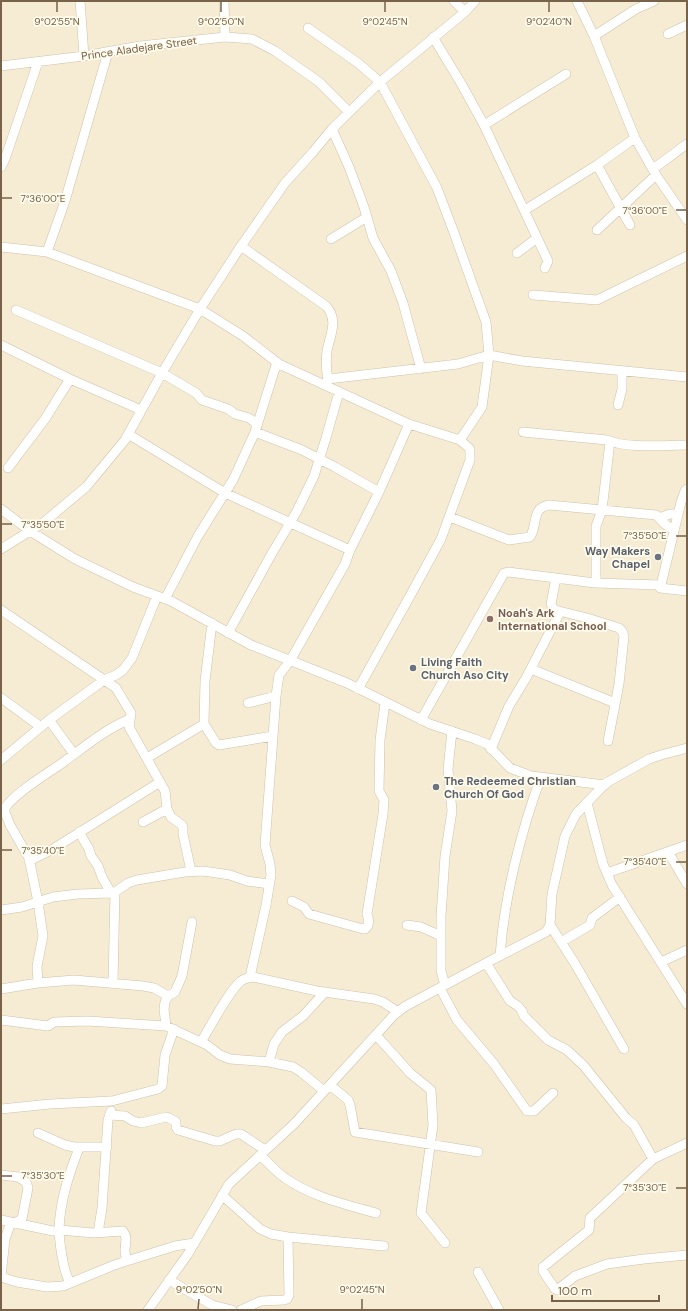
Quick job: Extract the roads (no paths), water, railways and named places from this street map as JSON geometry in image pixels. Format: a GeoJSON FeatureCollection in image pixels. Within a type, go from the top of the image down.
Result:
{"type":"FeatureCollection","features":[{"type":"Feature","properties":{"kind":"street"},"geometry":{"type":"LineString","coordinates":[[80,1],[84,56]]}},
{"type":"Feature","properties":{"kind":"street"},"geometry":{"type":"LineString","coordinates":[[224,1],[225,37]]}},
{"type":"Feature","properties":{"kind":"street"},"geometry":{"type":"LineString","coordinates":[[454,1],[465,12]]}},
{"type":"Feature","properties":{"kind":"street"},"geometry":{"type":"LineString","coordinates":[[1,549],[43,523],[86,487],[125,440],[200,309],[240,246],[285,183],[332,129],[380,82],[465,12],[475,1]]}},
{"type":"Feature","properties":{"kind":"street"},"geometry":{"type":"LineString","coordinates":[[577,1],[594,36],[636,138],[654,172],[687,220]]}},
{"type":"Feature","properties":{"kind":"street"},"geometry":{"type":"LineString","coordinates":[[594,36],[636,9],[654,1]]}},
{"type":"Feature","properties":{"kind":"street"},"geometry":{"type":"LineString","coordinates":[[668,34],[687,25]]}},
{"type":"Feature","properties":{"kind":"street"},"geometry":{"type":"LineString","coordinates":[[308,28],[358,63],[380,82],[437,188],[486,322],[489,355],[482,406],[460,440]]}},
{"type":"Feature","properties":{"kind":"street","name":"Prince Aladejare Street"},"geometry":{"type":"LineString","coordinates":[[1,66],[84,56],[140,46],[225,37],[252,40],[275,50],[319,82],[349,112]]}},
{"type":"Feature","properties":{"kind":"street"},"geometry":{"type":"LineString","coordinates":[[433,37],[484,125],[548,261],[545,268]]}},
{"type":"Feature","properties":{"kind":"street"},"geometry":{"type":"LineString","coordinates":[[47,252],[66,201],[108,52]]}},
{"type":"Feature","properties":{"kind":"street"},"geometry":{"type":"LineString","coordinates":[[2,164],[38,62]]}},
{"type":"Feature","properties":{"kind":"street"},"geometry":{"type":"LineString","coordinates":[[484,125],[566,74]]}},
{"type":"Feature","properties":{"kind":"street"},"geometry":{"type":"LineString","coordinates":[[332,129],[349,167],[373,238],[391,271],[403,303],[421,369]]}},
{"type":"Feature","properties":{"kind":"street"},"geometry":{"type":"LineString","coordinates":[[525,210],[597,165],[636,138]]}},
{"type":"Feature","properties":{"kind":"street"},"geometry":{"type":"LineString","coordinates":[[597,230],[654,172],[687,144]]}},
{"type":"Feature","properties":{"kind":"street"},"geometry":{"type":"LineString","coordinates":[[597,165],[630,225]]}},
{"type":"Feature","properties":{"kind":"street"},"geometry":{"type":"LineString","coordinates":[[331,239],[367,217]]}},
{"type":"Feature","properties":{"kind":"street"},"geometry":{"type":"LineString","coordinates":[[517,253],[536,238]]}},
{"type":"Feature","properties":{"kind":"street"},"geometry":{"type":"LineString","coordinates":[[240,246],[330,310],[333,316],[333,326],[327,351],[326,382]]}},
{"type":"Feature","properties":{"kind":"street"},"geometry":{"type":"LineString","coordinates":[[1,247],[47,252],[200,309],[243,336],[277,362],[326,382],[339,392],[408,424],[460,440],[470,449],[470,460],[441,539],[358,689]]}},
{"type":"Feature","properties":{"kind":"street"},"geometry":{"type":"LineString","coordinates":[[533,295],[596,300],[687,256]]}},
{"type":"Feature","properties":{"kind":"street"},"geometry":{"type":"LineString","coordinates":[[16,310],[162,374],[196,393],[202,400],[249,418],[256,428],[320,459],[379,492]]}},
{"type":"Feature","properties":{"kind":"street"},"geometry":{"type":"LineString","coordinates":[[1,355],[3,346],[70,379],[141,410]]}},
{"type":"Feature","properties":{"kind":"street"},"geometry":{"type":"LineString","coordinates":[[326,382],[458,364],[489,355],[522,361],[687,377]]}},
{"type":"Feature","properties":{"kind":"street"},"geometry":{"type":"LineString","coordinates":[[1,760],[49,720],[104,680],[123,670],[132,658],[161,597],[233,480],[256,428],[277,362]]}},
{"type":"Feature","properties":{"kind":"street"},"geometry":{"type":"LineString","coordinates":[[618,406],[622,389],[622,371]]}},
{"type":"Feature","properties":{"kind":"street"},"geometry":{"type":"LineString","coordinates":[[8,468],[45,419],[70,379]]}},
{"type":"Feature","properties":{"kind":"street"},"geometry":{"type":"LineString","coordinates":[[228,633],[270,555],[297,511],[314,476],[339,392]]}},
{"type":"Feature","properties":{"kind":"street"},"geometry":{"type":"LineString","coordinates":[[250,978],[271,875],[265,845],[276,696],[279,675],[290,661],[345,564],[350,550],[379,492],[408,424]]}},
{"type":"Feature","properties":{"kind":"street"},"geometry":{"type":"LineString","coordinates":[[523,432],[607,440],[610,442],[639,446],[687,445]]}},
{"type":"Feature","properties":{"kind":"street"},"geometry":{"type":"LineString","coordinates":[[128,434],[224,493],[350,550]]}},
{"type":"Feature","properties":{"kind":"street"},"geometry":{"type":"LineString","coordinates":[[596,583],[595,533],[602,510],[610,442]]}},
{"type":"Feature","properties":{"kind":"street"},"geometry":{"type":"LineString","coordinates":[[658,585],[661,585],[662,582],[681,502],[687,489]]}},
{"type":"Feature","properties":{"kind":"street"},"geometry":{"type":"LineString","coordinates":[[450,517],[512,540],[530,537],[532,535],[539,509],[543,506],[549,505],[656,514],[666,525],[674,530]]}},
{"type":"Feature","properties":{"kind":"street"},"geometry":{"type":"LineString","coordinates":[[1,508],[30,531],[75,559],[134,587],[161,597],[251,645],[347,683],[421,720],[487,744],[510,768],[532,776],[605,785]]}},
{"type":"Feature","properties":{"kind":"street"},"geometry":{"type":"LineString","coordinates":[[659,518],[670,514],[678,514]]}},
{"type":"Feature","properties":{"kind":"street"},"geometry":{"type":"LineString","coordinates":[[421,720],[504,574],[508,572],[596,583],[658,585],[660,588],[687,591]]}},
{"type":"Feature","properties":{"kind":"street"},"geometry":{"type":"LineString","coordinates":[[491,749],[508,706],[531,669],[557,619],[558,613],[551,604],[556,578]]}},
{"type":"Feature","properties":{"kind":"street"},"geometry":{"type":"LineString","coordinates":[[1,610],[116,688],[131,713],[129,727],[166,795],[167,809],[171,817],[183,828],[191,871]]}},
{"type":"Feature","properties":{"kind":"street"},"geometry":{"type":"LineString","coordinates":[[555,610],[600,622],[619,628],[622,631],[624,636],[619,684],[608,741]]}},
{"type":"Feature","properties":{"kind":"street"},"geometry":{"type":"LineString","coordinates":[[212,623],[205,681],[204,724],[216,743],[219,745],[273,736]]}},
{"type":"Feature","properties":{"kind":"street"},"geometry":{"type":"LineString","coordinates":[[531,669],[615,703]]}},
{"type":"Feature","properties":{"kind":"street"},"geometry":{"type":"LineString","coordinates":[[116,675],[116,688]]}},
{"type":"Feature","properties":{"kind":"street"},"geometry":{"type":"LineString","coordinates":[[248,703],[276,696]]}},
{"type":"Feature","properties":{"kind":"street"},"geometry":{"type":"LineString","coordinates":[[1,698],[41,727]]}},
{"type":"Feature","properties":{"kind":"street"},"geometry":{"type":"LineString","coordinates":[[292,901],[304,906],[309,914],[363,929],[367,927],[369,922],[367,914],[383,814],[384,800],[378,790],[380,740],[385,703]]}},
{"type":"Feature","properties":{"kind":"street"},"geometry":{"type":"LineString","coordinates":[[38,983],[37,966],[43,936],[38,902],[29,860],[10,825],[3,808],[23,790],[74,754],[117,724],[130,719]]}},
{"type":"Feature","properties":{"kind":"street"},"geometry":{"type":"LineString","coordinates":[[49,720],[74,754]]}},
{"type":"Feature","properties":{"kind":"street"},"geometry":{"type":"LineString","coordinates":[[147,758],[204,724]]}},
{"type":"Feature","properties":{"kind":"street"},"geometry":{"type":"LineString","coordinates":[[452,731],[448,769],[452,811],[445,856],[441,916],[441,971],[443,987],[457,1020],[494,1064],[527,1111],[534,1111],[553,1093]]}},
{"type":"Feature","properties":{"kind":"street"},"geometry":{"type":"LineString","coordinates":[[148,1310],[194,1243],[229,1184],[294,1124],[398,1012],[486,963],[546,932],[550,925],[552,894],[566,836],[576,814],[605,785],[649,759],[661,754],[687,748]]}},
{"type":"Feature","properties":{"kind":"street"},"geometry":{"type":"LineString","coordinates":[[500,956],[502,933],[514,868],[531,803],[541,777]]}},
{"type":"Feature","properties":{"kind":"street"},"geometry":{"type":"LineString","coordinates":[[29,860],[54,849],[160,782]]}},
{"type":"Feature","properties":{"kind":"street"},"geometry":{"type":"LineString","coordinates":[[587,803],[603,864],[612,885],[687,1004]]}},
{"type":"Feature","properties":{"kind":"street"},"geometry":{"type":"LineString","coordinates":[[143,822],[167,809]]}},
{"type":"Feature","properties":{"kind":"street"},"geometry":{"type":"LineString","coordinates":[[80,832],[91,856],[98,866],[102,877],[113,893],[113,983]]}},
{"type":"Feature","properties":{"kind":"street"},"geometry":{"type":"LineString","coordinates":[[607,873],[687,845]]}},
{"type":"Feature","properties":{"kind":"street"},"geometry":{"type":"LineString","coordinates":[[668,852],[687,884]]}},
{"type":"Feature","properties":{"kind":"street"},"geometry":{"type":"LineString","coordinates":[[1,910],[22,907],[53,897],[72,894],[113,893],[128,883],[137,880],[191,871],[203,871],[230,875],[248,882],[269,884]]}},
{"type":"Feature","properties":{"kind":"street"},"geometry":{"type":"LineString","coordinates":[[561,942],[590,925],[592,918],[620,897]]}},
{"type":"Feature","properties":{"kind":"street"},"geometry":{"type":"LineString","coordinates":[[1,1110],[50,1104],[112,1101],[158,1089],[162,1086],[165,1055],[170,1028],[164,1009],[165,1002],[168,996],[175,992],[182,976],[192,922]]}},
{"type":"Feature","properties":{"kind":"street"},"geometry":{"type":"LineString","coordinates":[[407,925],[421,926],[441,936]]}},
{"type":"Feature","properties":{"kind":"street"},"geometry":{"type":"LineString","coordinates":[[550,925],[574,962],[624,1049]]}},
{"type":"Feature","properties":{"kind":"street"},"geometry":{"type":"LineString","coordinates":[[661,962],[687,950]]}},
{"type":"Feature","properties":{"kind":"street"},"geometry":{"type":"LineString","coordinates":[[486,963],[510,1001],[518,1006],[524,1017],[548,1040],[567,1050],[584,1066],[626,1118],[634,1125],[653,1159]]}},
{"type":"Feature","properties":{"kind":"street"},"geometry":{"type":"LineString","coordinates":[[201,1042],[229,995],[240,982],[247,978],[374,999],[383,1002],[398,1012]]}},
{"type":"Feature","properties":{"kind":"street"},"geometry":{"type":"LineString","coordinates":[[1,989],[38,983],[74,980],[144,986],[154,988],[168,996]]}},
{"type":"Feature","properties":{"kind":"street"},"geometry":{"type":"LineString","coordinates":[[269,1062],[274,1044],[282,1032],[303,1016],[325,992]]}},
{"type":"Feature","properties":{"kind":"street"},"geometry":{"type":"LineString","coordinates":[[1,1020],[48,1026],[54,1022],[87,1021],[170,1028],[201,1042],[220,1055],[230,1059],[269,1062],[293,1067],[348,1100],[355,1132],[478,1152]]}},
{"type":"Feature","properties":{"kind":"street"},"geometry":{"type":"LineString","coordinates":[[376,1035],[414,1076],[431,1090],[433,1123],[421,1213],[446,1243]]}},
{"type":"Feature","properties":{"kind":"street"},"geometry":{"type":"LineString","coordinates":[[98,1233],[102,1208],[108,1120],[112,1101]]}},
{"type":"Feature","properties":{"kind":"street"},"geometry":{"type":"LineString","coordinates":[[110,1115],[125,1116],[133,1121],[141,1123],[169,1118],[176,1122],[177,1129],[215,1141],[220,1141],[236,1134],[241,1134],[263,1152],[284,1178],[305,1191],[326,1199],[376,1213]]}},
{"type":"Feature","properties":{"kind":"street"},"geometry":{"type":"LineString","coordinates":[[38,1133],[65,1145],[79,1148],[107,1147]]}},
{"type":"Feature","properties":{"kind":"street"},"geometry":{"type":"LineString","coordinates":[[687,1143],[653,1159],[590,1218],[589,1230],[543,1267],[543,1272],[554,1289],[557,1290],[575,1276],[607,1264],[687,1255]]}},
{"type":"Feature","properties":{"kind":"street"},"geometry":{"type":"LineString","coordinates":[[70,1283],[63,1266],[59,1230],[60,1215],[66,1186],[79,1148]]}},
{"type":"Feature","properties":{"kind":"street"},"geometry":{"type":"LineString","coordinates":[[1,1175],[18,1177],[26,1182],[28,1188],[22,1220],[10,1225],[5,1239],[1,1276],[17,1282],[47,1287],[63,1286],[127,1261],[175,1246],[194,1243]]}},
{"type":"Feature","properties":{"kind":"street"},"geometry":{"type":"LineString","coordinates":[[222,1195],[260,1228],[271,1234],[384,1246]]}},
{"type":"Feature","properties":{"kind":"street"},"geometry":{"type":"LineString","coordinates":[[1,1220],[49,1231],[59,1230],[98,1233],[118,1231],[124,1232],[127,1261]]}},
{"type":"Feature","properties":{"kind":"street"},"geometry":{"type":"LineString","coordinates":[[241,1310],[261,1301],[287,1299],[288,1236]]}},
{"type":"Feature","properties":{"kind":"street"},"geometry":{"type":"LineString","coordinates":[[478,1272],[498,1310]]}},
{"type":"Feature","properties":{"kind":"street"},"geometry":{"type":"LineString","coordinates":[[169,1280],[212,1308],[232,1310]]}},
{"type":"Feature","properties":{"kind":"place","name":"Way Makers Chapel"},"geometry":{"type":"Point","coordinates":[658,557]}},
{"type":"Feature","properties":{"kind":"place","name":"Noah's Ark International School"},"geometry":{"type":"Point","coordinates":[490,619]}},
{"type":"Feature","properties":{"kind":"place","name":"Living Faith Church Aso City"},"geometry":{"type":"Point","coordinates":[413,668]}},
{"type":"Feature","properties":{"kind":"place","name":"The Redeemed Christian Church Of God"},"geometry":{"type":"Point","coordinates":[436,787]}}]}
